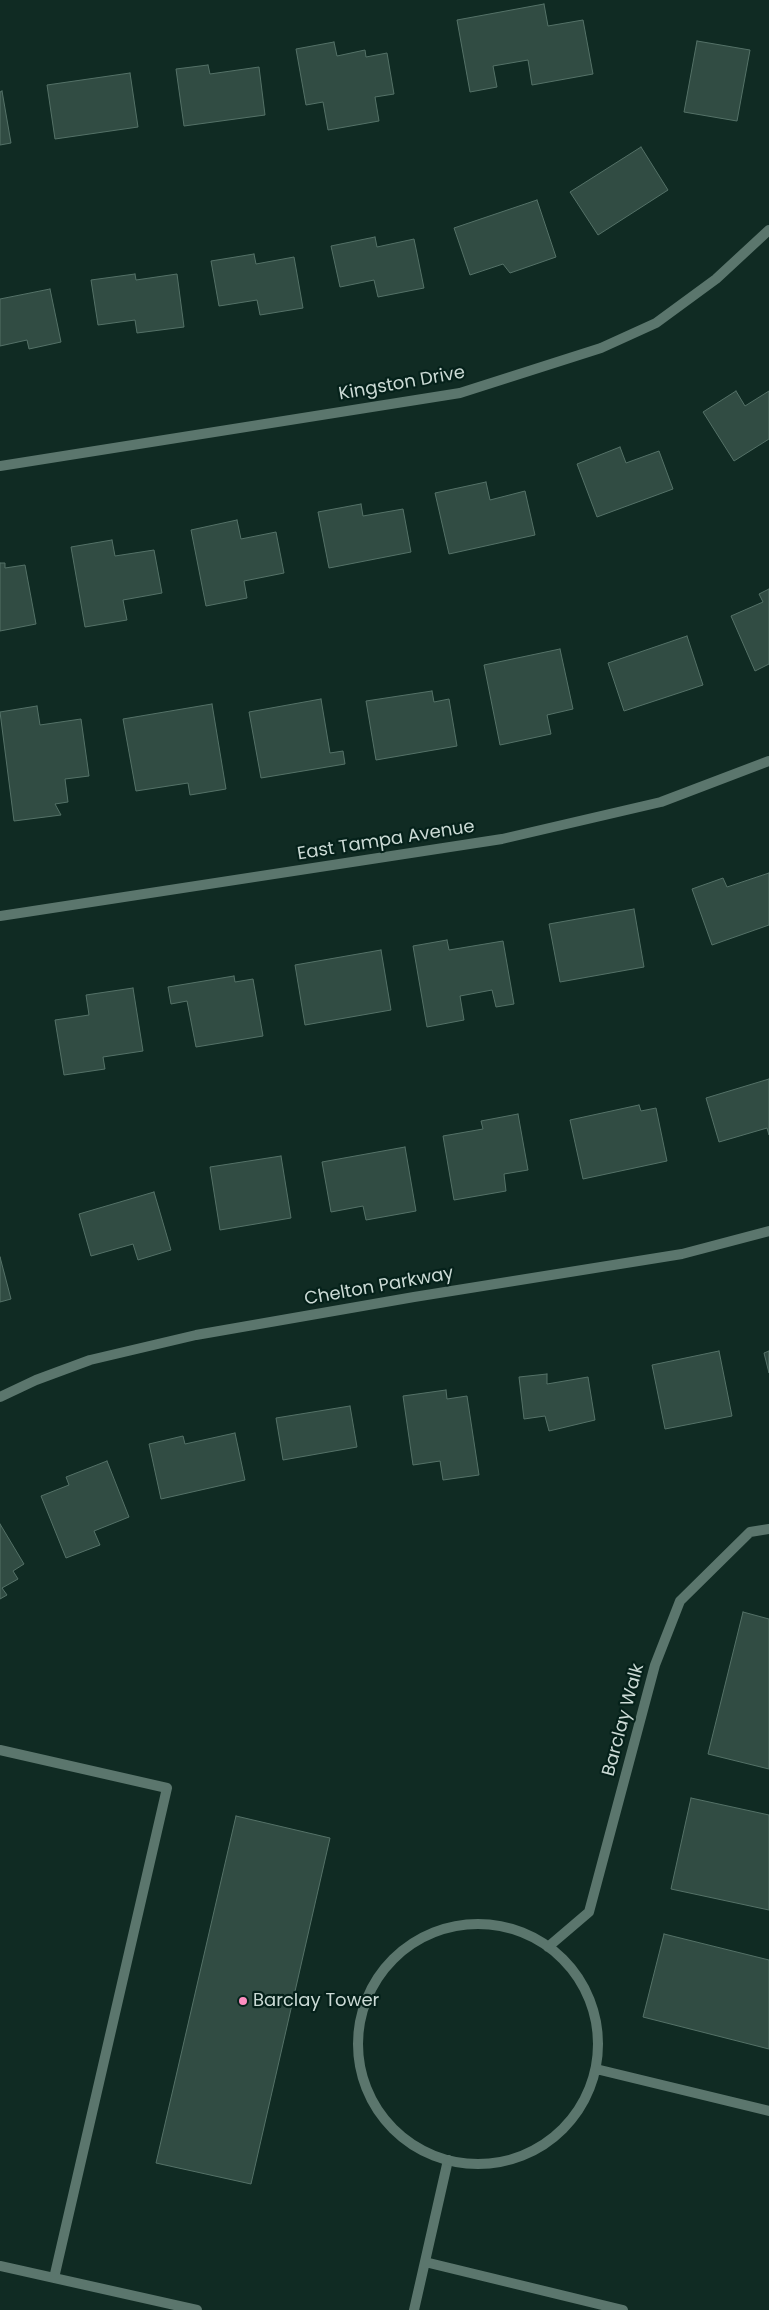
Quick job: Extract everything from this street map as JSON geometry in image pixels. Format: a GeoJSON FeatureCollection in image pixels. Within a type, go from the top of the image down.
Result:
{"type":"FeatureCollection","features":[{"type":"Feature","properties":{"kind":"street","name":"Kingston Drive"},"geometry":{"type":"LineString","coordinates":[[0,466],[460,393],[601,348],[656,323],[716,279],[769,230]]}},
{"type":"Feature","properties":{"kind":"street","name":"East Tampa Avenue"},"geometry":{"type":"LineString","coordinates":[[0,916],[502,839],[661,802],[769,761]]}},
{"type":"Feature","properties":{"kind":"street","name":"Chelton Parkway"},"geometry":{"type":"LineString","coordinates":[[0,1397],[36,1380],[90,1360],[196,1335],[414,1297],[682,1254],[769,1231]]}},
{"type":"Feature","properties":{"kind":"street","name":"Barclay Walk"},"geometry":{"type":"LineString","coordinates":[[548,1947],[589,1912],[655,1665],[680,1601],[750,1532],[769,1529]]}},
{"type":"Feature","properties":{"kind":"street"},"geometry":{"type":"LineString","coordinates":[[0,1750],[167,1788],[54,2278]]}},
{"type":"Feature","properties":{"kind":"street"},"geometry":{"type":"LineString","coordinates":[[472,1925],[504,1927],[534,1938],[548,1947],[566,1962],[580,1980],[590,2001],[597,2023],[599,2046],[596,2069],[592,2084],[579,2110],[560,2133],[522,2156],[508,2161],[478,2164],[448,2160],[418,2148],[393,2128],[382,2116],[366,2088],[359,2057],[358,2040],[364,2009],[370,1994],[387,1966],[398,1955],[411,1945],[440,1931],[472,1925]]}},
{"type":"Feature","properties":{"kind":"street"},"geometry":{"type":"LineString","coordinates":[[596,2069],[769,2111]]}},
{"type":"Feature","properties":{"kind":"street"},"geometry":{"type":"LineString","coordinates":[[414,2310],[448,2160]]}},
{"type":"Feature","properties":{"kind":"street"},"geometry":{"type":"LineString","coordinates":[[425,2262],[623,2310]]}},
{"type":"Feature","properties":{"kind":"street"},"geometry":{"type":"LineString","coordinates":[[0,2266],[197,2310]]}},
{"type":"Feature","properties":{"kind":"building"},"geometry":{"type":"Polygon","coordinates":[[[544,4],[548,26],[583,20],[593,74],[532,85],[528,60],[493,66],[497,87],[470,92],[457,20],[544,4]]]}},
{"type":"Feature","properties":{"kind":"building"},"geometry":{"type":"Polygon","coordinates":[[[697,41],[750,50],[737,121],[684,112],[697,41]]]}},
{"type":"Feature","properties":{"kind":"building"},"geometry":{"type":"Polygon","coordinates":[[[334,42],[337,56],[365,50],[366,57],[387,53],[394,94],[375,97],[379,121],[328,130],[323,102],[306,105],[296,49],[334,42]]]}},
{"type":"Feature","properties":{"kind":"building"},"geometry":{"type":"Polygon","coordinates":[[[208,65],[210,74],[259,67],[265,115],[184,126],[176,69],[208,65]]]}},
{"type":"Feature","properties":{"kind":"building"},"geometry":{"type":"Polygon","coordinates":[[[130,73],[138,127],[55,139],[47,85],[130,73]]]}},
{"type":"Feature","properties":{"kind":"building"},"geometry":{"type":"Polygon","coordinates":[[[2,91],[11,143],[0,145],[0,92],[2,91]]]}},
{"type":"Feature","properties":{"kind":"building"},"geometry":{"type":"Polygon","coordinates":[[[641,147],[668,190],[598,235],[570,192],[641,147]]]}},
{"type":"Feature","properties":{"kind":"building"},"geometry":{"type":"Polygon","coordinates":[[[537,200],[556,257],[510,273],[503,264],[470,275],[454,228],[537,200]]]}},
{"type":"Feature","properties":{"kind":"building"},"geometry":{"type":"Polygon","coordinates":[[[375,237],[377,247],[414,239],[424,288],[378,297],[374,280],[340,287],[331,246],[375,237]]]}},
{"type":"Feature","properties":{"kind":"building"},"geometry":{"type":"Polygon","coordinates":[[[254,254],[256,264],[294,257],[303,308],[260,315],[257,300],[219,306],[211,261],[254,254]]]}},
{"type":"Feature","properties":{"kind":"building"},"geometry":{"type":"Polygon","coordinates":[[[135,274],[136,280],[177,274],[184,327],[137,333],[135,320],[98,325],[91,280],[135,274]]]}},
{"type":"Feature","properties":{"kind":"building"},"geometry":{"type":"Polygon","coordinates":[[[50,289],[61,342],[29,349],[27,340],[0,346],[0,299],[50,289]]]}},
{"type":"Feature","properties":{"kind":"building"},"geometry":{"type":"Polygon","coordinates":[[[736,391],[745,406],[769,391],[769,439],[734,461],[703,412],[736,391]]]}},
{"type":"Feature","properties":{"kind":"building"},"geometry":{"type":"Polygon","coordinates":[[[620,447],[626,463],[659,451],[673,489],[597,517],[577,464],[620,447]]]}},
{"type":"Feature","properties":{"kind":"building"},"geometry":{"type":"Polygon","coordinates":[[[486,482],[490,500],[525,491],[535,535],[449,554],[435,493],[486,482]]]}},
{"type":"Feature","properties":{"kind":"building"},"geometry":{"type":"Polygon","coordinates":[[[361,504],[363,516],[403,509],[411,552],[329,568],[318,512],[361,504]]]}},
{"type":"Feature","properties":{"kind":"building"},"geometry":{"type":"Polygon","coordinates":[[[237,520],[241,539],[276,532],[284,573],[244,581],[247,598],[206,606],[191,530],[237,520]]]}},
{"type":"Feature","properties":{"kind":"building"},"geometry":{"type":"Polygon","coordinates":[[[112,540],[115,556],[154,550],[162,593],[123,600],[127,620],[85,627],[71,547],[112,540]]]}},
{"type":"Feature","properties":{"kind":"building"},"geometry":{"type":"Polygon","coordinates":[[[0,563],[5,563],[5,568],[25,565],[36,624],[0,631],[0,563]]]}},
{"type":"Feature","properties":{"kind":"building"},"geometry":{"type":"Polygon","coordinates":[[[769,589],[769,664],[755,671],[731,616],[763,602],[759,594],[769,589]]]}},
{"type":"Feature","properties":{"kind":"building"},"geometry":{"type":"Polygon","coordinates":[[[687,636],[703,685],[624,711],[608,663],[687,636]]]}},
{"type":"Feature","properties":{"kind":"building"},"geometry":{"type":"Polygon","coordinates":[[[560,649],[573,709],[547,715],[551,734],[500,745],[484,665],[560,649]]]}},
{"type":"Feature","properties":{"kind":"building"},"geometry":{"type":"Polygon","coordinates":[[[432,691],[434,702],[449,699],[457,746],[376,760],[366,701],[432,691]]]}},
{"type":"Feature","properties":{"kind":"building"},"geometry":{"type":"Polygon","coordinates":[[[321,699],[330,753],[343,751],[345,764],[261,778],[249,712],[321,699]]]}},
{"type":"Feature","properties":{"kind":"building"},"geometry":{"type":"Polygon","coordinates":[[[212,704],[226,789],[190,795],[188,783],[136,791],[123,719],[212,704]]]}},
{"type":"Feature","properties":{"kind":"building"},"geometry":{"type":"Polygon","coordinates":[[[37,706],[40,725],[81,719],[89,776],[65,779],[68,802],[55,804],[61,815],[14,821],[0,712],[37,706]]]}},
{"type":"Feature","properties":{"kind":"building"},"geometry":{"type":"Polygon","coordinates":[[[769,873],[769,925],[712,945],[692,889],[723,878],[727,887],[769,873]]]}},
{"type":"Feature","properties":{"kind":"building"},"geometry":{"type":"Polygon","coordinates":[[[634,909],[644,967],[560,982],[549,924],[634,909]]]}},
{"type":"Feature","properties":{"kind":"building"},"geometry":{"type":"Polygon","coordinates":[[[447,940],[449,950],[503,941],[514,1004],[496,1007],[492,990],[460,996],[464,1020],[427,1027],[413,946],[447,940]]]}},
{"type":"Feature","properties":{"kind":"building"},"geometry":{"type":"Polygon","coordinates":[[[381,950],[391,1010],[305,1025],[295,965],[381,950]]]}},
{"type":"Feature","properties":{"kind":"building"},"geometry":{"type":"Polygon","coordinates":[[[234,976],[235,982],[253,979],[263,1036],[196,1047],[187,1001],[171,1004],[168,987],[234,976]]]}},
{"type":"Feature","properties":{"kind":"building"},"geometry":{"type":"Polygon","coordinates":[[[133,988],[143,1051],[103,1057],[105,1069],[64,1075],[55,1020],[89,1015],[86,995],[133,988]]]}},
{"type":"Feature","properties":{"kind":"building"},"geometry":{"type":"Polygon","coordinates":[[[769,1079],[769,1135],[767,1128],[719,1142],[706,1098],[769,1079]]]}},
{"type":"Feature","properties":{"kind":"building"},"geometry":{"type":"Polygon","coordinates":[[[639,1105],[641,1111],[656,1108],[667,1161],[583,1179],[570,1120],[639,1105]]]}},
{"type":"Feature","properties":{"kind":"building"},"geometry":{"type":"Polygon","coordinates":[[[518,1114],[528,1170],[504,1174],[506,1191],[454,1200],[443,1136],[483,1129],[481,1121],[518,1114]]]}},
{"type":"Feature","properties":{"kind":"building"},"geometry":{"type":"Polygon","coordinates":[[[405,1147],[416,1211],[366,1220],[363,1206],[331,1212],[322,1162],[405,1147]]]}},
{"type":"Feature","properties":{"kind":"building"},"geometry":{"type":"Polygon","coordinates":[[[281,1156],[291,1218],[220,1230],[210,1167],[281,1156]]]}},
{"type":"Feature","properties":{"kind":"building"},"geometry":{"type":"Polygon","coordinates":[[[154,1192],[171,1250],[138,1260],[133,1244],[91,1256],[79,1214],[154,1192]]]}},
{"type":"Feature","properties":{"kind":"building"},"geometry":{"type":"Polygon","coordinates":[[[0,1257],[11,1299],[0,1302],[0,1257]]]}},
{"type":"Feature","properties":{"kind":"building"},"geometry":{"type":"Polygon","coordinates":[[[719,1351],[732,1416],[665,1429],[652,1365],[719,1351]]]}},
{"type":"Feature","properties":{"kind":"building"},"geometry":{"type":"Polygon","coordinates":[[[769,1351],[769,1373],[764,1353],[769,1351]]]}},
{"type":"Feature","properties":{"kind":"building"},"geometry":{"type":"Polygon","coordinates":[[[547,1374],[547,1384],[588,1377],[595,1420],[549,1431],[545,1416],[524,1419],[519,1377],[547,1374]]]}},
{"type":"Feature","properties":{"kind":"building"},"geometry":{"type":"Polygon","coordinates":[[[446,1390],[447,1399],[467,1396],[479,1475],[443,1480],[440,1461],[413,1465],[403,1396],[446,1390]]]}},
{"type":"Feature","properties":{"kind":"building"},"geometry":{"type":"Polygon","coordinates":[[[350,1406],[357,1447],[283,1460],[276,1418],[350,1406]]]}},
{"type":"Feature","properties":{"kind":"building"},"geometry":{"type":"Polygon","coordinates":[[[235,1433],[245,1480],[161,1499],[149,1444],[183,1436],[185,1444],[235,1433]]]}},
{"type":"Feature","properties":{"kind":"building"},"geometry":{"type":"Polygon","coordinates":[[[107,1461],[129,1517],[94,1531],[100,1545],[66,1558],[41,1496],[69,1485],[66,1477],[107,1461]]]}},
{"type":"Feature","properties":{"kind":"building"},"geometry":{"type":"Polygon","coordinates":[[[0,1524],[24,1564],[13,1571],[18,1579],[2,1588],[7,1595],[0,1599],[0,1524]]]}},
{"type":"Feature","properties":{"kind":"building"},"geometry":{"type":"Polygon","coordinates":[[[743,1612],[769,1619],[769,1769],[708,1754],[743,1612]]]}},
{"type":"Feature","properties":{"kind":"building"},"geometry":{"type":"Polygon","coordinates":[[[691,1798],[769,1815],[769,1910],[671,1889],[691,1798]]]}},
{"type":"Feature","properties":{"kind":"building","name":"Barclay Tower"},"geometry":{"type":"Polygon","coordinates":[[[236,1816],[330,1838],[251,2184],[156,2163],[236,1816]]]}},
{"type":"Feature","properties":{"kind":"building"},"geometry":{"type":"Polygon","coordinates":[[[664,1934],[769,1960],[769,2049],[643,2017],[664,1934]]]}},
{"type":"Feature","properties":{"kind":"place","name":"Barclay Tower"},"geometry":{"type":"Point","coordinates":[243,2001]}}]}
